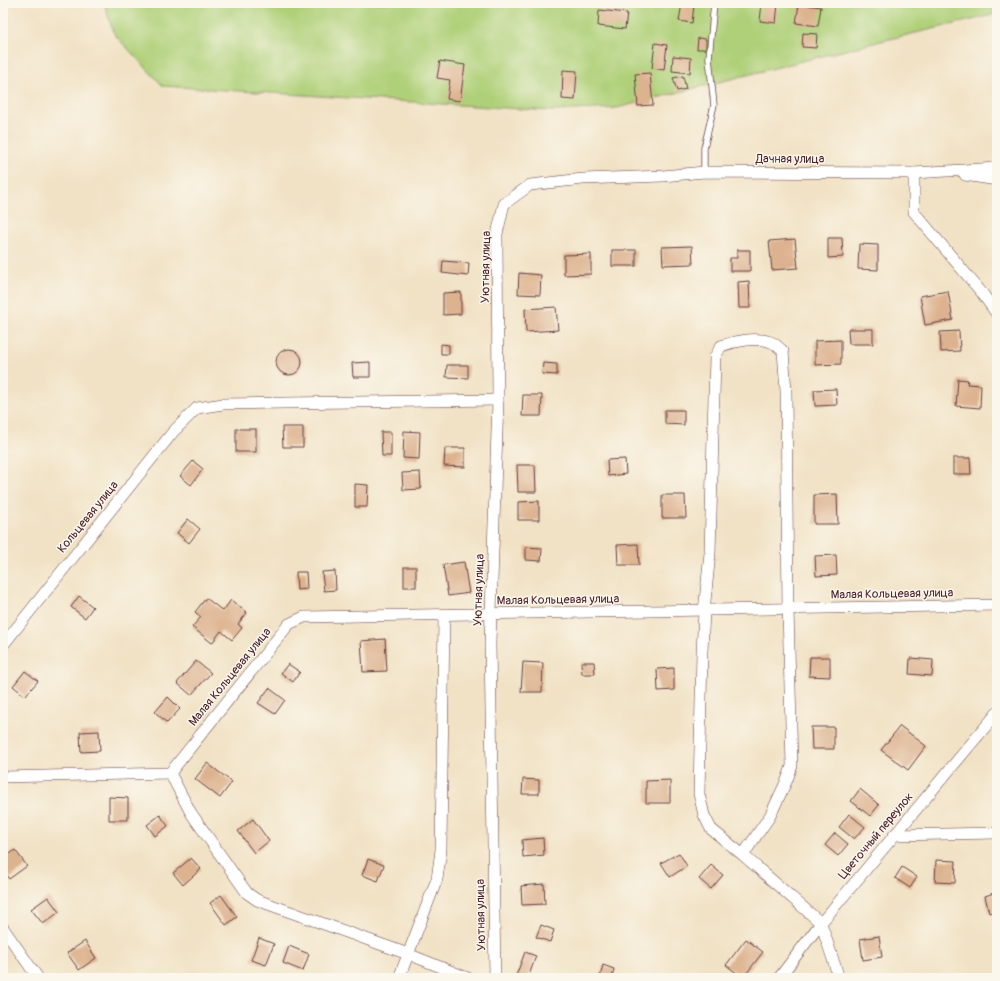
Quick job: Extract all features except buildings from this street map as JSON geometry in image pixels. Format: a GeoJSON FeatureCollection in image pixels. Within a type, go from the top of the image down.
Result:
{"type":"FeatureCollection","features":[{"type":"Feature","properties":{"kind":"street"},"geometry":{"type":"LineString","coordinates":[[948,172],[997,168]]}},
{"type":"Feature","properties":{"kind":"street","name":"Дачная улица"},"geometry":{"type":"LineString","coordinates":[[504,204],[530,184],[583,179],[663,176],[704,172],[948,172]]}},
{"type":"Feature","properties":{"kind":"street"},"geometry":{"type":"LineString","coordinates":[[948,172],[997,180]]}},
{"type":"Feature","properties":{"kind":"street"},"geometry":{"type":"LineString","coordinates":[[914,173],[914,212],[982,293],[997,314]]}},
{"type":"Feature","properties":{"kind":"street","name":"Уютная улица"},"geometry":{"type":"LineString","coordinates":[[495,978],[490,644],[498,400],[497,234],[504,204]]}},
{"type":"Feature","properties":{"kind":"street"},"geometry":{"type":"LineString","coordinates":[[743,855],[770,816],[792,766],[788,609],[786,391],[784,362],[783,351],[774,343],[761,340],[734,341],[721,346],[715,358],[710,553],[701,660],[699,794],[704,815],[711,829],[821,923],[839,978]]}},
{"type":"Feature","properties":{"kind":"street","name":"Кольцевая улица"},"geometry":{"type":"LineString","coordinates":[[3,645],[173,432],[197,408],[223,404],[498,400]]}},
{"type":"Feature","properties":{"kind":"street","name":"Малая Кольцевая улица"},"geometry":{"type":"LineString","coordinates":[[170,773],[289,624],[304,617],[997,605]]}},
{"type":"Feature","properties":{"kind":"street"},"geometry":{"type":"LineString","coordinates":[[399,978],[437,879],[441,850],[444,615]]}},
{"type":"Feature","properties":{"kind":"street","name":"Цветочный переулок"},"geometry":{"type":"LineString","coordinates":[[779,978],[821,923],[894,834],[997,713]]}},
{"type":"Feature","properties":{"kind":"street"},"geometry":{"type":"LineString","coordinates":[[3,777],[170,773],[191,813],[247,893],[257,900],[408,954],[468,978]]}},
{"type":"Feature","properties":{"kind":"street"},"geometry":{"type":"LineString","coordinates":[[894,834],[997,833]]}},
{"type":"Feature","properties":{"kind":"street"},"geometry":{"type":"LineString","coordinates":[[3,928],[38,978]]}},
{"type":"Feature","properties":{"kind":"lane"},"geometry":{"type":"LineString","coordinates":[[704,172],[704,148],[714,105],[709,58],[714,3]]}},
{"type":"Feature","properties":{"kind":"green space"},"geometry":{"type":"Polygon","coordinates":[[[104,3],[997,3],[997,14],[881,41],[617,108],[552,111],[163,86],[114,34],[104,3]]]}}]}
